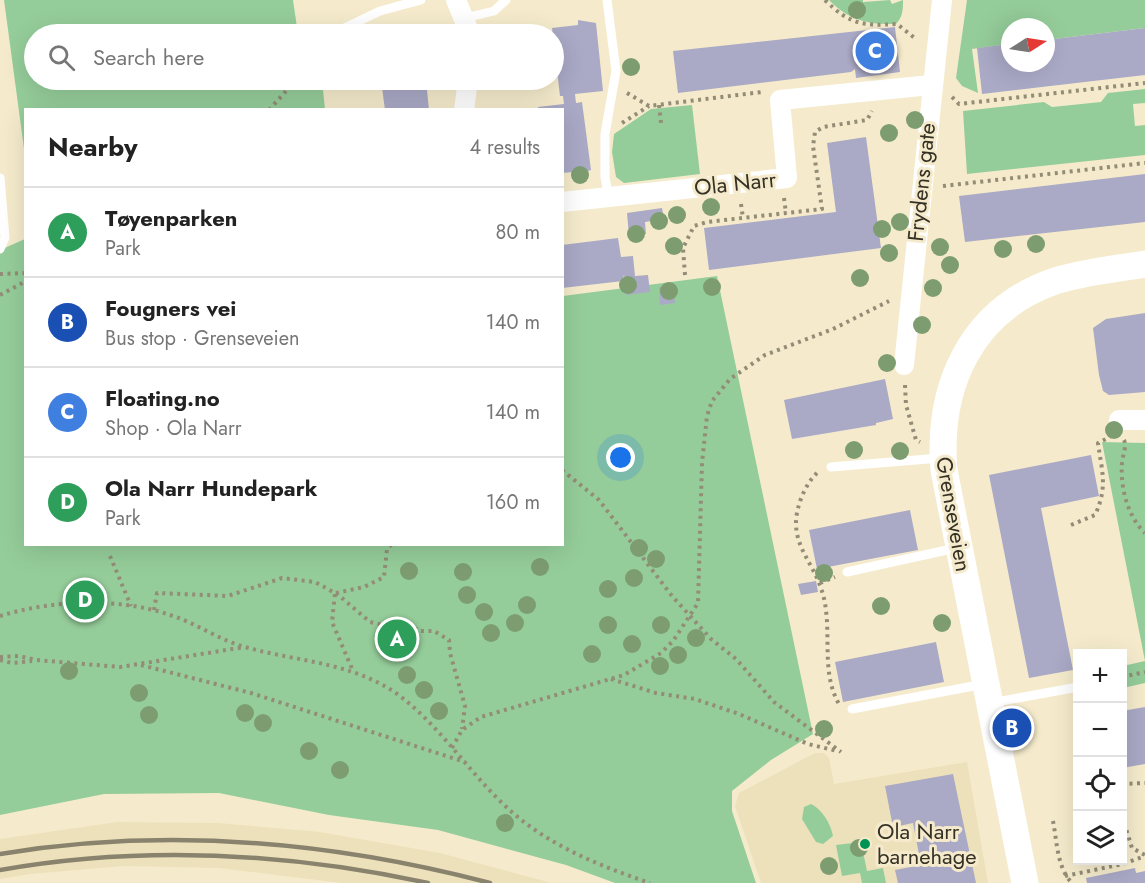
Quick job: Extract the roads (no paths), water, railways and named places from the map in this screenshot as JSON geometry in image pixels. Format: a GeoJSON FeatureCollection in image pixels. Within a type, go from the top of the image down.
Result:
{"type":"FeatureCollection","features":[{"type":"Feature","properties":{"kind":"main road","name":"Grenseveien"},"geometry":{"type":"LineString","coordinates":[[1025,883],[958,548],[943,458],[945,408],[964,354],[999,314],[1016,300],[1056,281],[1145,264]]}},
{"type":"Feature","properties":{"kind":"street","name":"Frydens gate"},"geometry":{"type":"LineString","coordinates":[[904,365],[910,288],[940,89],[942,0]]}},
{"type":"Feature","properties":{"kind":"street","name":"Ola Narr"},"geometry":{"type":"LineString","coordinates":[[564,202],[609,199],[787,178],[780,100],[940,89]]}},
{"type":"Feature","properties":{"kind":"street"},"geometry":{"type":"LineString","coordinates":[[464,108],[467,90]]}},
{"type":"Feature","properties":{"kind":"street"},"geometry":{"type":"LineString","coordinates":[[1115,428],[1145,420]]}},
{"type":"Feature","properties":{"kind":"lane"},"geometry":{"type":"LineString","coordinates":[[353,24],[380,11],[421,0]]}},
{"type":"Feature","properties":{"kind":"lane"},"geometry":{"type":"LineString","coordinates":[[464,17],[494,11],[506,0]]}},
{"type":"Feature","properties":{"kind":"lane"},"geometry":{"type":"LineString","coordinates":[[607,0],[616,72],[605,134],[605,177],[609,199]]}},
{"type":"Feature","properties":{"kind":"lane"},"geometry":{"type":"LineString","coordinates":[[0,178],[5,238],[0,249]]}},
{"type":"Feature","properties":{"kind":"lane"},"geometry":{"type":"LineString","coordinates":[[831,467],[943,458]]}},
{"type":"Feature","properties":{"kind":"lane"},"geometry":{"type":"LineString","coordinates":[[847,572],[958,548]]}},
{"type":"Feature","properties":{"kind":"lane"},"geometry":{"type":"LineString","coordinates":[[852,709],[988,693],[1073,687]]}},
{"type":"Feature","properties":{"kind":"railway"},"geometry":{"type":"LineString","coordinates":[[0,854],[123,841],[185,840],[246,843],[308,848],[369,857],[490,883]]}},
{"type":"Feature","properties":{"kind":"railway"},"geometry":{"type":"LineString","coordinates":[[0,870],[107,857],[215,856],[322,865],[428,883]]}},
{"type":"Feature","properties":{"kind":"place","name":"Floating.no"},"geometry":{"type":"Point","coordinates":[875,51]}},
{"type":"Feature","properties":{"kind":"place","name":"Ola Narr Hundepark"},"geometry":{"type":"Point","coordinates":[85,600]}},
{"type":"Feature","properties":{"kind":"place","name":"Tøyenparken"},"geometry":{"type":"Point","coordinates":[397,639]}},
{"type":"Feature","properties":{"kind":"place","name":"Fougners vei"},"geometry":{"type":"Point","coordinates":[1012,728]}},
{"type":"Feature","properties":{"kind":"place","name":"Ola Narr barnehage"},"geometry":{"type":"Point","coordinates":[865,844]}}]}
